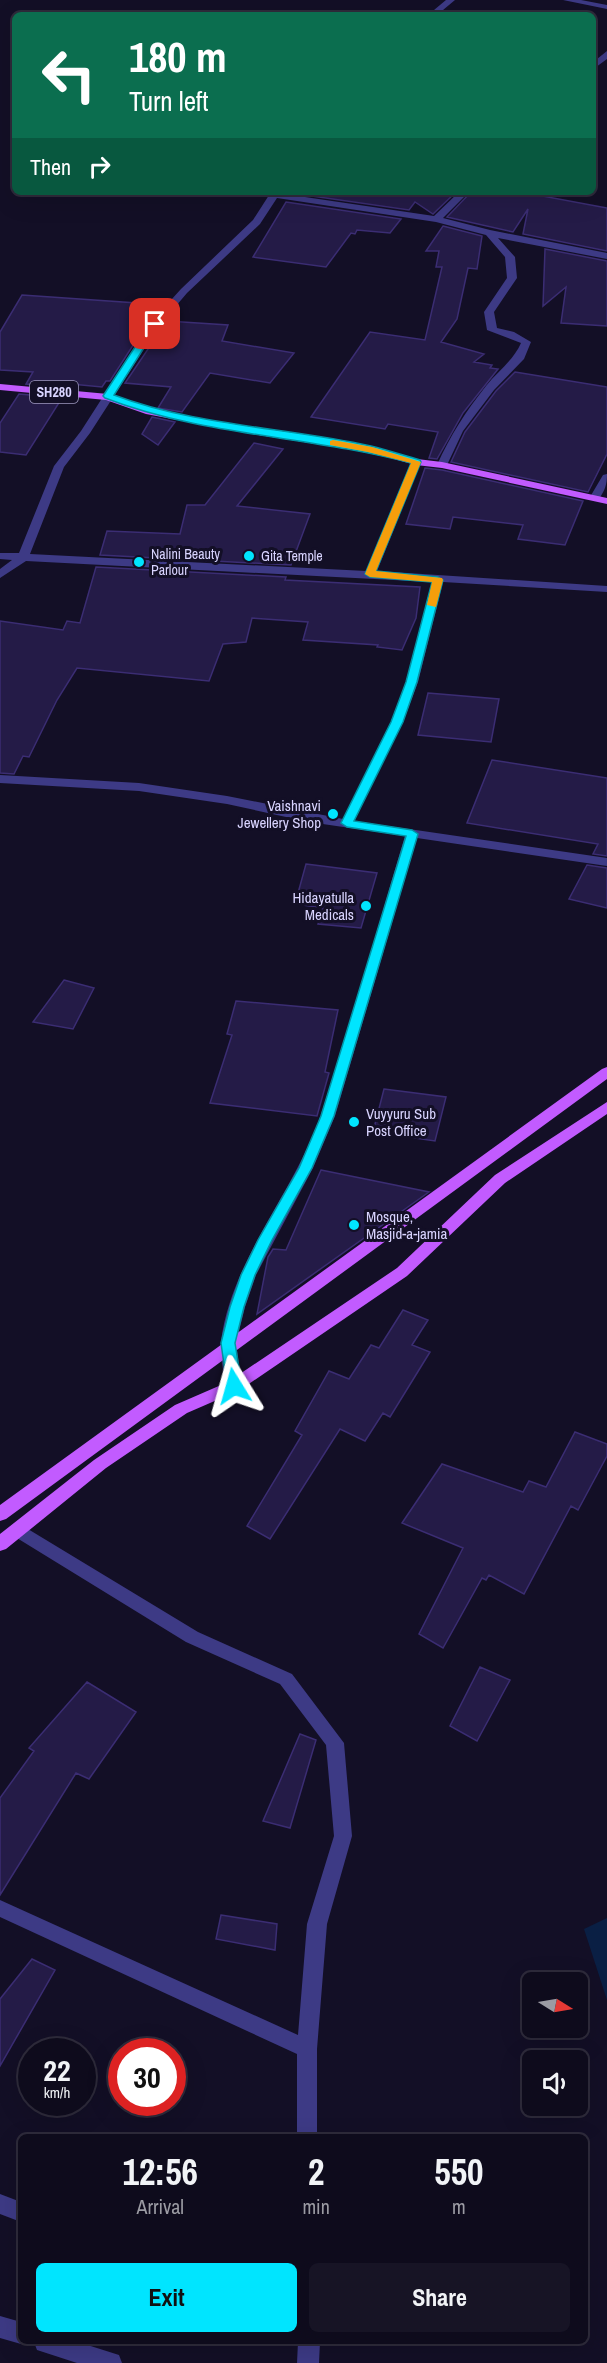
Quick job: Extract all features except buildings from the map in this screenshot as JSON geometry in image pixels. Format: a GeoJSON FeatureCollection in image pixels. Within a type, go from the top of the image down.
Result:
{"type":"FeatureCollection","features":[{"type":"Feature","properties":{"kind":"main road","name":"SH280"},"geometry":{"type":"LineString","coordinates":[[0,387],[108,396],[146,411],[252,431],[369,449],[416,462],[442,465],[607,501]]}},
{"type":"Feature","properties":{"kind":"main road"},"geometry":{"type":"LineString","coordinates":[[0,1514],[607,1072]]}},
{"type":"Feature","properties":{"kind":"main road"},"geometry":{"type":"LineString","coordinates":[[0,1544],[100,1464],[181,1409],[234,1386],[402,1272],[500,1179],[607,1107]]}},
{"type":"Feature","properties":{"kind":"street"},"geometry":{"type":"LineString","coordinates":[[436,12],[451,0]]}},
{"type":"Feature","properties":{"kind":"street"},"geometry":{"type":"LineString","coordinates":[[567,0],[607,7]]}},
{"type":"Feature","properties":{"kind":"street"},"geometry":{"type":"LineString","coordinates":[[596,64],[607,54]]}},
{"type":"Feature","properties":{"kind":"street"},"geometry":{"type":"LineString","coordinates":[[0,575],[24,557],[59,466],[155,324],[184,291],[257,222],[274,195]]}},
{"type":"Feature","properties":{"kind":"street"},"geometry":{"type":"LineString","coordinates":[[281,195],[436,219],[489,233],[607,256]]}},
{"type":"Feature","properties":{"kind":"street"},"geometry":{"type":"LineString","coordinates":[[436,219],[461,195]]}},
{"type":"Feature","properties":{"kind":"street"},"geometry":{"type":"LineString","coordinates":[[442,465],[458,432],[490,388],[520,357],[526,342],[510,334],[492,330],[489,312],[512,278],[510,257],[489,233]]}},
{"type":"Feature","properties":{"kind":"street"},"geometry":{"type":"LineString","coordinates":[[370,574],[416,462]]}},
{"type":"Feature","properties":{"kind":"street"},"geometry":{"type":"LineString","coordinates":[[595,497],[607,477]]}},
{"type":"Feature","properties":{"kind":"street"},"geometry":{"type":"LineString","coordinates":[[0,556],[370,574],[607,589]]}},
{"type":"Feature","properties":{"kind":"street"},"geometry":{"type":"LineString","coordinates":[[347,823],[401,712],[412,682],[438,580]]}},
{"type":"Feature","properties":{"kind":"street"},"geometry":{"type":"LineString","coordinates":[[0,779],[139,787],[227,800],[309,818],[607,862]]}},
{"type":"Feature","properties":{"kind":"street"},"geometry":{"type":"LineString","coordinates":[[234,1386],[229,1347],[237,1307],[248,1275],[306,1168],[328,1116],[412,834]]}},
{"type":"Feature","properties":{"kind":"street"},"geometry":{"type":"LineString","coordinates":[[18,1530],[192,1637],[286,1679],[335,1743],[343,1836],[317,1924],[307,2049],[307,2134]]}},
{"type":"Feature","properties":{"kind":"street"},"geometry":{"type":"LineString","coordinates":[[0,1908],[307,2049]]}},
{"type":"Feature","properties":{"kind":"street"},"geometry":{"type":"LineString","coordinates":[[0,2204],[18,2211]]}},
{"type":"Feature","properties":{"kind":"street"},"geometry":{"type":"LineString","coordinates":[[0,2327],[18,2333]]}},
{"type":"Feature","properties":{"kind":"street"},"geometry":{"type":"LineString","coordinates":[[51,2344],[111,2363]]}},
{"type":"Feature","properties":{"kind":"street"},"geometry":{"type":"LineString","coordinates":[[308,2363],[309,2344]]}},
{"type":"Feature","properties":{"kind":"water"},"geometry":{"type":"Polygon","coordinates":[[[607,1918],[607,2000],[584,1929],[607,1918]]]}},
{"type":"Feature","properties":{"kind":"slow traffic"},"geometry":{"type":"LineString","coordinates":[[333,443],[369,449],[416,462],[386,540],[370,574],[438,580],[432,605]]}},
{"type":"Feature","properties":{"kind":"place","name":"Gita Temple"},"geometry":{"type":"Point","coordinates":[249,556]}},
{"type":"Feature","properties":{"kind":"place","name":"Nalini Beauty Parlour"},"geometry":{"type":"Point","coordinates":[139,562]}},
{"type":"Feature","properties":{"kind":"place","name":"Vaishnavi Jewellery Shop"},"geometry":{"type":"Point","coordinates":[333,814]}},
{"type":"Feature","properties":{"kind":"place","name":"Hidayatulla Medicals"},"geometry":{"type":"Point","coordinates":[366,906]}},
{"type":"Feature","properties":{"kind":"place","name":"Vuyyuru Sub Post Office"},"geometry":{"type":"Point","coordinates":[354,1122]}},
{"type":"Feature","properties":{"kind":"place","name":"Mosque, Masjid-a-jamia"},"geometry":{"type":"Point","coordinates":[354,1225]}},
{"type":"Feature","properties":{"kind":"route"},"geometry":{"type":"LineString","coordinates":[[155,324],[108,396],[146,411],[252,431],[369,449],[416,462],[386,540],[370,574],[438,580],[412,682],[397,722],[347,823],[412,834],[328,1116],[306,1168],[248,1275],[237,1307],[228,1343],[234,1386]]}}]}
